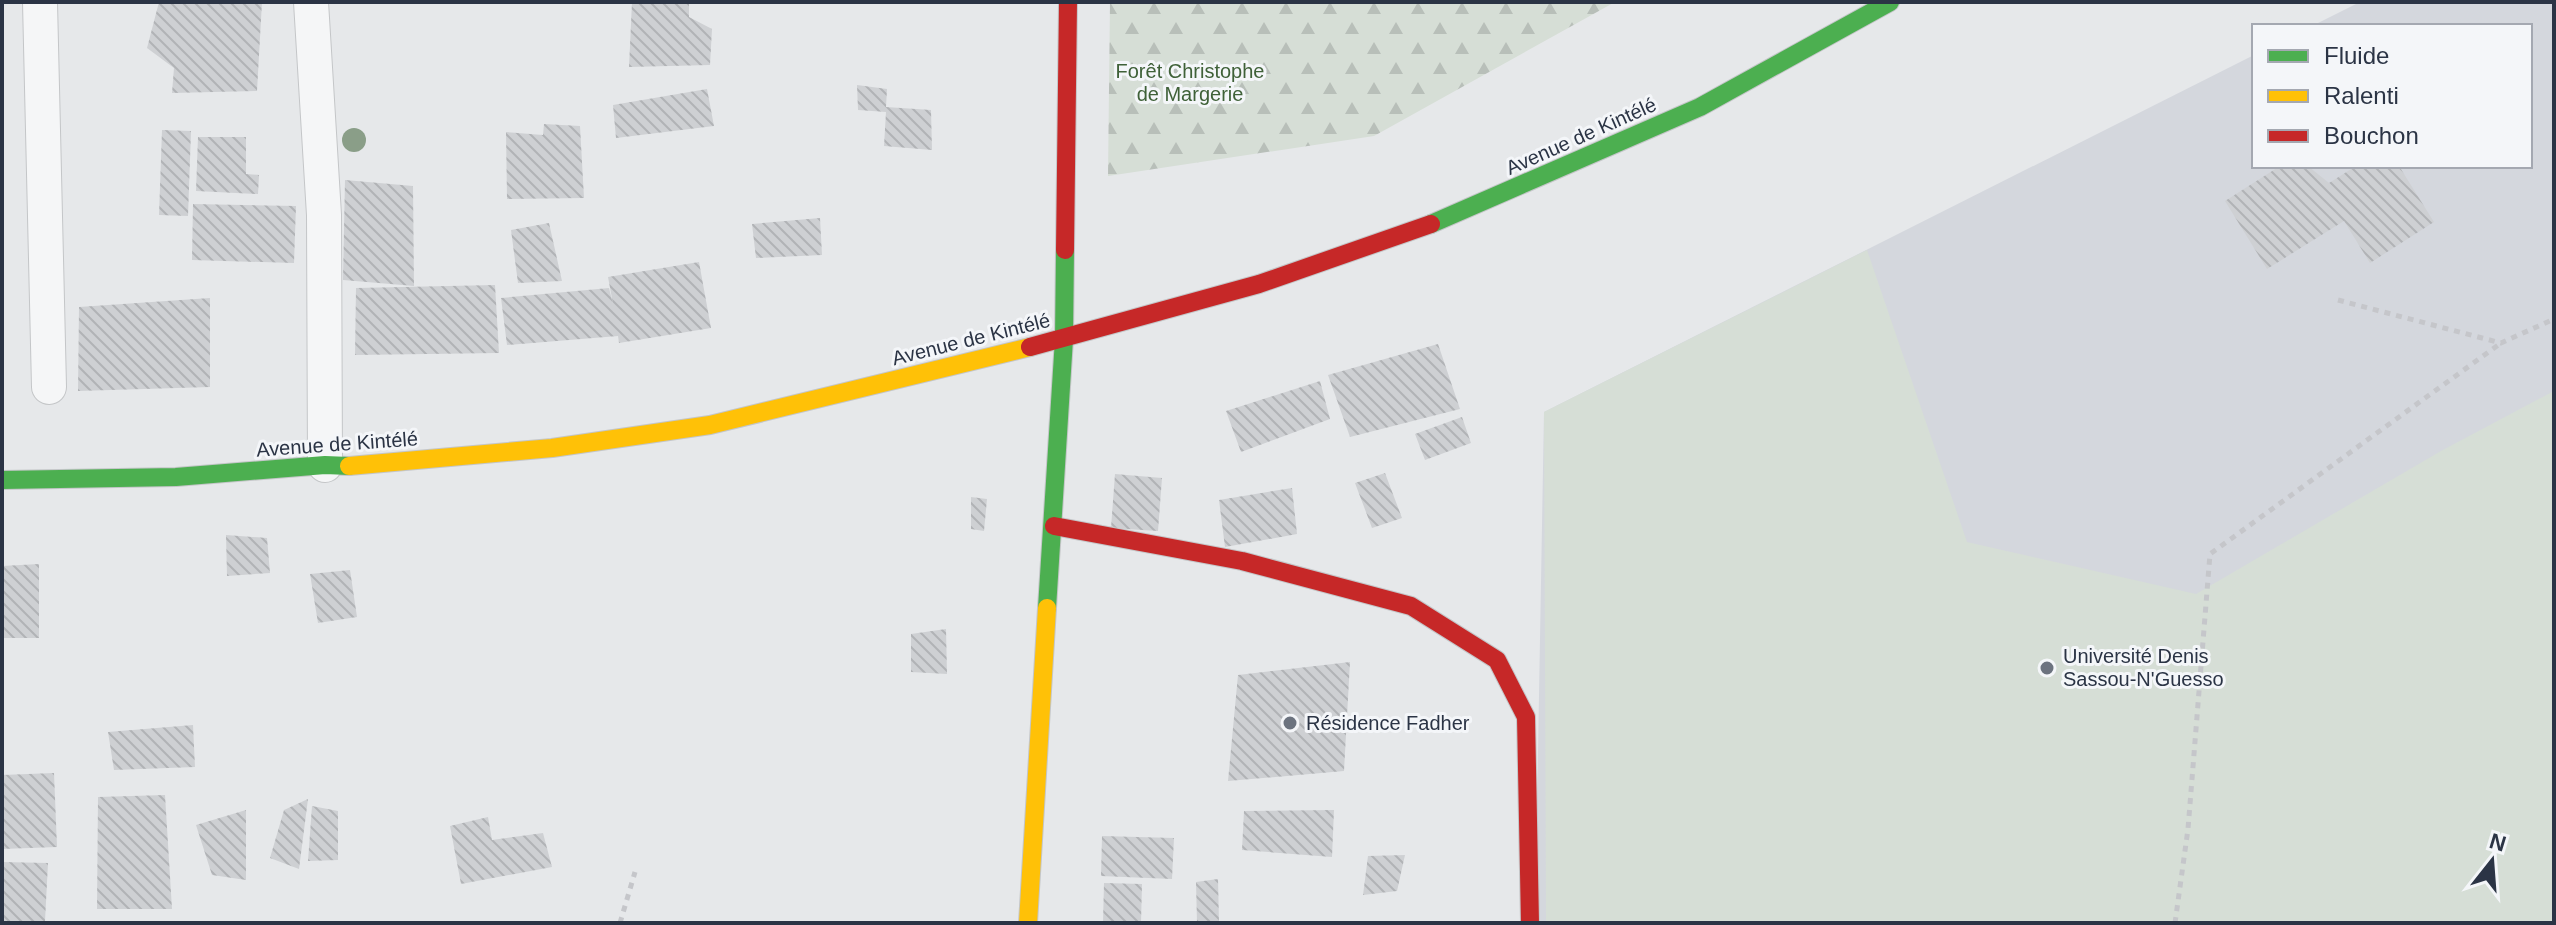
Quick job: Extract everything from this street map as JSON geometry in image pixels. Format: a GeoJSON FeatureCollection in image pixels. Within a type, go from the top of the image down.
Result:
{"type":"FeatureCollection","features":[{"type":"Feature","properties":{"kind":"main road"},"geometry":{"type":"LineString","coordinates":[[1028,923],[1064,339],[1068,2]]}},
{"type":"Feature","properties":{"kind":"main road","name":"Avenue de Kintélé"},"geometry":{"type":"LineString","coordinates":[[2,480],[176,477],[325,465],[361,466],[552,448],[710,425],[1064,339],[1259,284],[1442,220],[1700,107],[1890,2]]}},
{"type":"Feature","properties":{"kind":"main road"},"geometry":{"type":"LineString","coordinates":[[1054,526],[1242,561],[1411,606],[1497,660],[1526,717],[1530,923]]}},
{"type":"Feature","properties":{"kind":"street"},"geometry":{"type":"LineString","coordinates":[[40,2],[49,387]]}},
{"type":"Feature","properties":{"kind":"street"},"geometry":{"type":"LineString","coordinates":[[311,2],[324,215],[325,465]]}},
{"type":"Feature","properties":{"kind":"path"},"geometry":{"type":"LineString","coordinates":[[2338,300],[2501,343]]}},
{"type":"Feature","properties":{"kind":"path"},"geometry":{"type":"LineString","coordinates":[[2175,923],[2188,829],[2210,554],[2501,343],[2554,319]]}},
{"type":"Feature","properties":{"kind":"path"},"geometry":{"type":"LineString","coordinates":[[620,923],[635,872]]}},
{"type":"Feature","properties":{"kind":"shaded area","name":"Université Denis Sassou-N'Guesso"},"geometry":{"type":"Polygon","coordinates":[[[2360,2],[2554,2],[2554,923],[1535,923],[1544,412],[2252,56],[2252,168],[2532,168],[2532,24],[2316,24],[2360,2]]]}},
{"type":"Feature","properties":{"kind":"green space","name":"Forêt Christophe de Margerie"},"geometry":{"type":"Polygon","coordinates":[[[1110,2],[1615,2],[1374,136],[1108,176],[1110,2]]]}},
{"type":"Feature","properties":{"kind":"green space","name":"Université Denis Sassou-N'Guesso"},"geometry":{"type":"Polygon","coordinates":[[[1867,250],[1967,542],[2196,594],[2441,451],[2554,391],[2554,923],[1546,923],[1544,412],[1867,250]]]}},
{"type":"Feature","properties":{"kind":"building"},"geometry":{"type":"Polygon","coordinates":[[[159,2],[262,2],[257,91],[172,93],[174,68],[147,48],[159,2]]]}},
{"type":"Feature","properties":{"kind":"building"},"geometry":{"type":"Polygon","coordinates":[[[632,2],[689,2],[689,17],[712,29],[710,65],[629,67],[632,2]]]}},
{"type":"Feature","properties":{"kind":"building"},"geometry":{"type":"Polygon","coordinates":[[[857,85],[887,89],[886,107],[931,110],[932,150],[884,146],[886,112],[858,110],[857,85]]]}},
{"type":"Feature","properties":{"kind":"building"},"geometry":{"type":"Polygon","coordinates":[[[707,89],[714,126],[616,138],[613,105],[707,89]]]}},
{"type":"Feature","properties":{"kind":"building"},"geometry":{"type":"Polygon","coordinates":[[[544,124],[580,126],[584,198],[507,199],[506,132],[543,135],[544,124]]]}},
{"type":"Feature","properties":{"kind":"building"},"geometry":{"type":"Polygon","coordinates":[[[162,130],[191,131],[188,216],[159,215],[162,130]]]}},
{"type":"Feature","properties":{"kind":"building"},"geometry":{"type":"Polygon","coordinates":[[[198,137],[246,137],[246,174],[259,175],[258,194],[196,191],[198,137]]]}},
{"type":"Feature","properties":{"kind":"building"},"geometry":{"type":"Polygon","coordinates":[[[2277,168],[2310,168],[2329,183],[2353,168],[2400,168],[2434,222],[2370,263],[2344,221],[2267,269],[2225,201],[2277,168]]]}},
{"type":"Feature","properties":{"kind":"building"},"geometry":{"type":"Polygon","coordinates":[[[345,180],[413,186],[414,286],[343,280],[345,180]]]}},
{"type":"Feature","properties":{"kind":"building"},"geometry":{"type":"Polygon","coordinates":[[[193,204],[296,206],[294,263],[192,260],[193,204]]]}},
{"type":"Feature","properties":{"kind":"building"},"geometry":{"type":"Polygon","coordinates":[[[820,218],[822,255],[756,258],[752,224],[820,218]]]}},
{"type":"Feature","properties":{"kind":"building"},"geometry":{"type":"Polygon","coordinates":[[[549,223],[562,281],[518,283],[511,230],[549,223]]]}},
{"type":"Feature","properties":{"kind":"building"},"geometry":{"type":"Polygon","coordinates":[[[699,262],[711,328],[619,343],[618,336],[507,345],[501,298],[609,288],[613,304],[608,277],[699,262]]]}},
{"type":"Feature","properties":{"kind":"building"},"geometry":{"type":"Polygon","coordinates":[[[495,285],[499,353],[355,355],[356,288],[495,285]]]}},
{"type":"Feature","properties":{"kind":"building"},"geometry":{"type":"Polygon","coordinates":[[[210,298],[210,387],[78,391],[79,307],[210,298]]]}},
{"type":"Feature","properties":{"kind":"building"},"geometry":{"type":"Polygon","coordinates":[[[1438,344],[1460,409],[1350,437],[1328,375],[1438,344]]]}},
{"type":"Feature","properties":{"kind":"building"},"geometry":{"type":"Polygon","coordinates":[[[1320,381],[1330,419],[1241,452],[1226,411],[1320,381]]]}},
{"type":"Feature","properties":{"kind":"building"},"geometry":{"type":"Polygon","coordinates":[[[1462,417],[1471,443],[1425,460],[1415,434],[1462,417]]]}},
{"type":"Feature","properties":{"kind":"building"},"geometry":{"type":"Polygon","coordinates":[[[1385,473],[1402,518],[1372,528],[1355,483],[1385,473]]]}},
{"type":"Feature","properties":{"kind":"building"},"geometry":{"type":"Polygon","coordinates":[[[1115,474],[1162,478],[1158,531],[1111,528],[1115,474]]]}},
{"type":"Feature","properties":{"kind":"building"},"geometry":{"type":"Polygon","coordinates":[[[1292,488],[1297,534],[1225,547],[1219,500],[1292,488]]]}},
{"type":"Feature","properties":{"kind":"building"},"geometry":{"type":"Polygon","coordinates":[[[971,497],[987,499],[984,531],[971,529],[971,497]]]}},
{"type":"Feature","properties":{"kind":"building"},"geometry":{"type":"Polygon","coordinates":[[[226,535],[267,538],[270,573],[227,576],[226,535]]]}},
{"type":"Feature","properties":{"kind":"building"},"geometry":{"type":"Polygon","coordinates":[[[39,564],[39,638],[2,638],[2,566],[39,564]]]}},
{"type":"Feature","properties":{"kind":"building"},"geometry":{"type":"Polygon","coordinates":[[[350,570],[357,617],[318,623],[310,574],[350,570]]]}},
{"type":"Feature","properties":{"kind":"building"},"geometry":{"type":"Polygon","coordinates":[[[946,629],[947,674],[911,672],[911,634],[946,629]]]}},
{"type":"Feature","properties":{"kind":"building","name":"Résidence Fadher"},"geometry":{"type":"Polygon","coordinates":[[[1350,662],[1344,771],[1228,781],[1238,675],[1350,662]]]}},
{"type":"Feature","properties":{"kind":"building"},"geometry":{"type":"Polygon","coordinates":[[[193,725],[195,767],[114,770],[108,732],[193,725]]]}},
{"type":"Feature","properties":{"kind":"building"},"geometry":{"type":"Polygon","coordinates":[[[54,773],[57,847],[2,849],[2,775],[54,773]]]}},
{"type":"Feature","properties":{"kind":"building"},"geometry":{"type":"Polygon","coordinates":[[[165,795],[172,909],[97,909],[98,797],[165,795]]]}},
{"type":"Feature","properties":{"kind":"building"},"geometry":{"type":"Polygon","coordinates":[[[308,799],[299,869],[270,858],[284,810],[308,799]]]}},
{"type":"Feature","properties":{"kind":"building"},"geometry":{"type":"Polygon","coordinates":[[[312,806],[338,811],[338,860],[308,861],[312,806]]]}},
{"type":"Feature","properties":{"kind":"building"},"geometry":{"type":"Polygon","coordinates":[[[246,810],[246,880],[212,875],[196,825],[246,810]]]}},
{"type":"Feature","properties":{"kind":"building"},"geometry":{"type":"Polygon","coordinates":[[[1334,810],[1332,857],[1242,850],[1244,811],[1334,810]]]}},
{"type":"Feature","properties":{"kind":"building"},"geometry":{"type":"Polygon","coordinates":[[[488,817],[492,840],[543,833],[552,867],[461,884],[450,826],[488,817]]]}},
{"type":"Feature","properties":{"kind":"building"},"geometry":{"type":"Polygon","coordinates":[[[1102,836],[1174,838],[1172,879],[1101,876],[1102,836]]]}},
{"type":"Feature","properties":{"kind":"building"},"geometry":{"type":"Polygon","coordinates":[[[1405,855],[1397,891],[1363,895],[1368,856],[1405,855]]]}},
{"type":"Feature","properties":{"kind":"building"},"geometry":{"type":"Polygon","coordinates":[[[2,862],[48,863],[45,921],[2,921],[2,862]]]}},
{"type":"Feature","properties":{"kind":"building"},"geometry":{"type":"Polygon","coordinates":[[[1218,879],[1219,923],[1197,923],[1196,882],[1218,879]]]}},
{"type":"Feature","properties":{"kind":"building"},"geometry":{"type":"Polygon","coordinates":[[[1104,883],[1142,884],[1141,923],[1103,923],[1104,883]]]}},
{"type":"Feature","properties":{"kind":"traffic: fast"},"geometry":{"type":"LineString","coordinates":[[1431,224],[1700,107],[1890,2]]}},
{"type":"Feature","properties":{"kind":"traffic: fast"},"geometry":{"type":"LineString","coordinates":[[1047,608],[1064,339],[1065,250]]}},
{"type":"Feature","properties":{"kind":"traffic: fast"},"geometry":{"type":"LineString","coordinates":[[2,480],[176,477],[325,465],[349,466]]}},
{"type":"Feature","properties":{"kind":"traffic: slow"},"geometry":{"type":"LineString","coordinates":[[349,466],[552,448],[710,425],[1030,347]]}},
{"type":"Feature","properties":{"kind":"traffic: slow"},"geometry":{"type":"LineString","coordinates":[[1028,923],[1047,608]]}},
{"type":"Feature","properties":{"kind":"traffic: jam"},"geometry":{"type":"LineString","coordinates":[[1065,250],[1068,2]]}},
{"type":"Feature","properties":{"kind":"traffic: jam"},"geometry":{"type":"LineString","coordinates":[[1030,347],[1259,284],[1431,224]]}},
{"type":"Feature","properties":{"kind":"traffic: jam"},"geometry":{"type":"LineString","coordinates":[[1054,526],[1242,561],[1411,606],[1497,660],[1526,717],[1530,923]]}},
{"type":"Feature","properties":{"kind":"place","name":"Université Denis Sassou-N'Guesso"},"geometry":{"type":"Point","coordinates":[2047,668]}},
{"type":"Feature","properties":{"kind":"place","name":"Résidence Fadher"},"geometry":{"type":"Point","coordinates":[1290,723]}}]}
